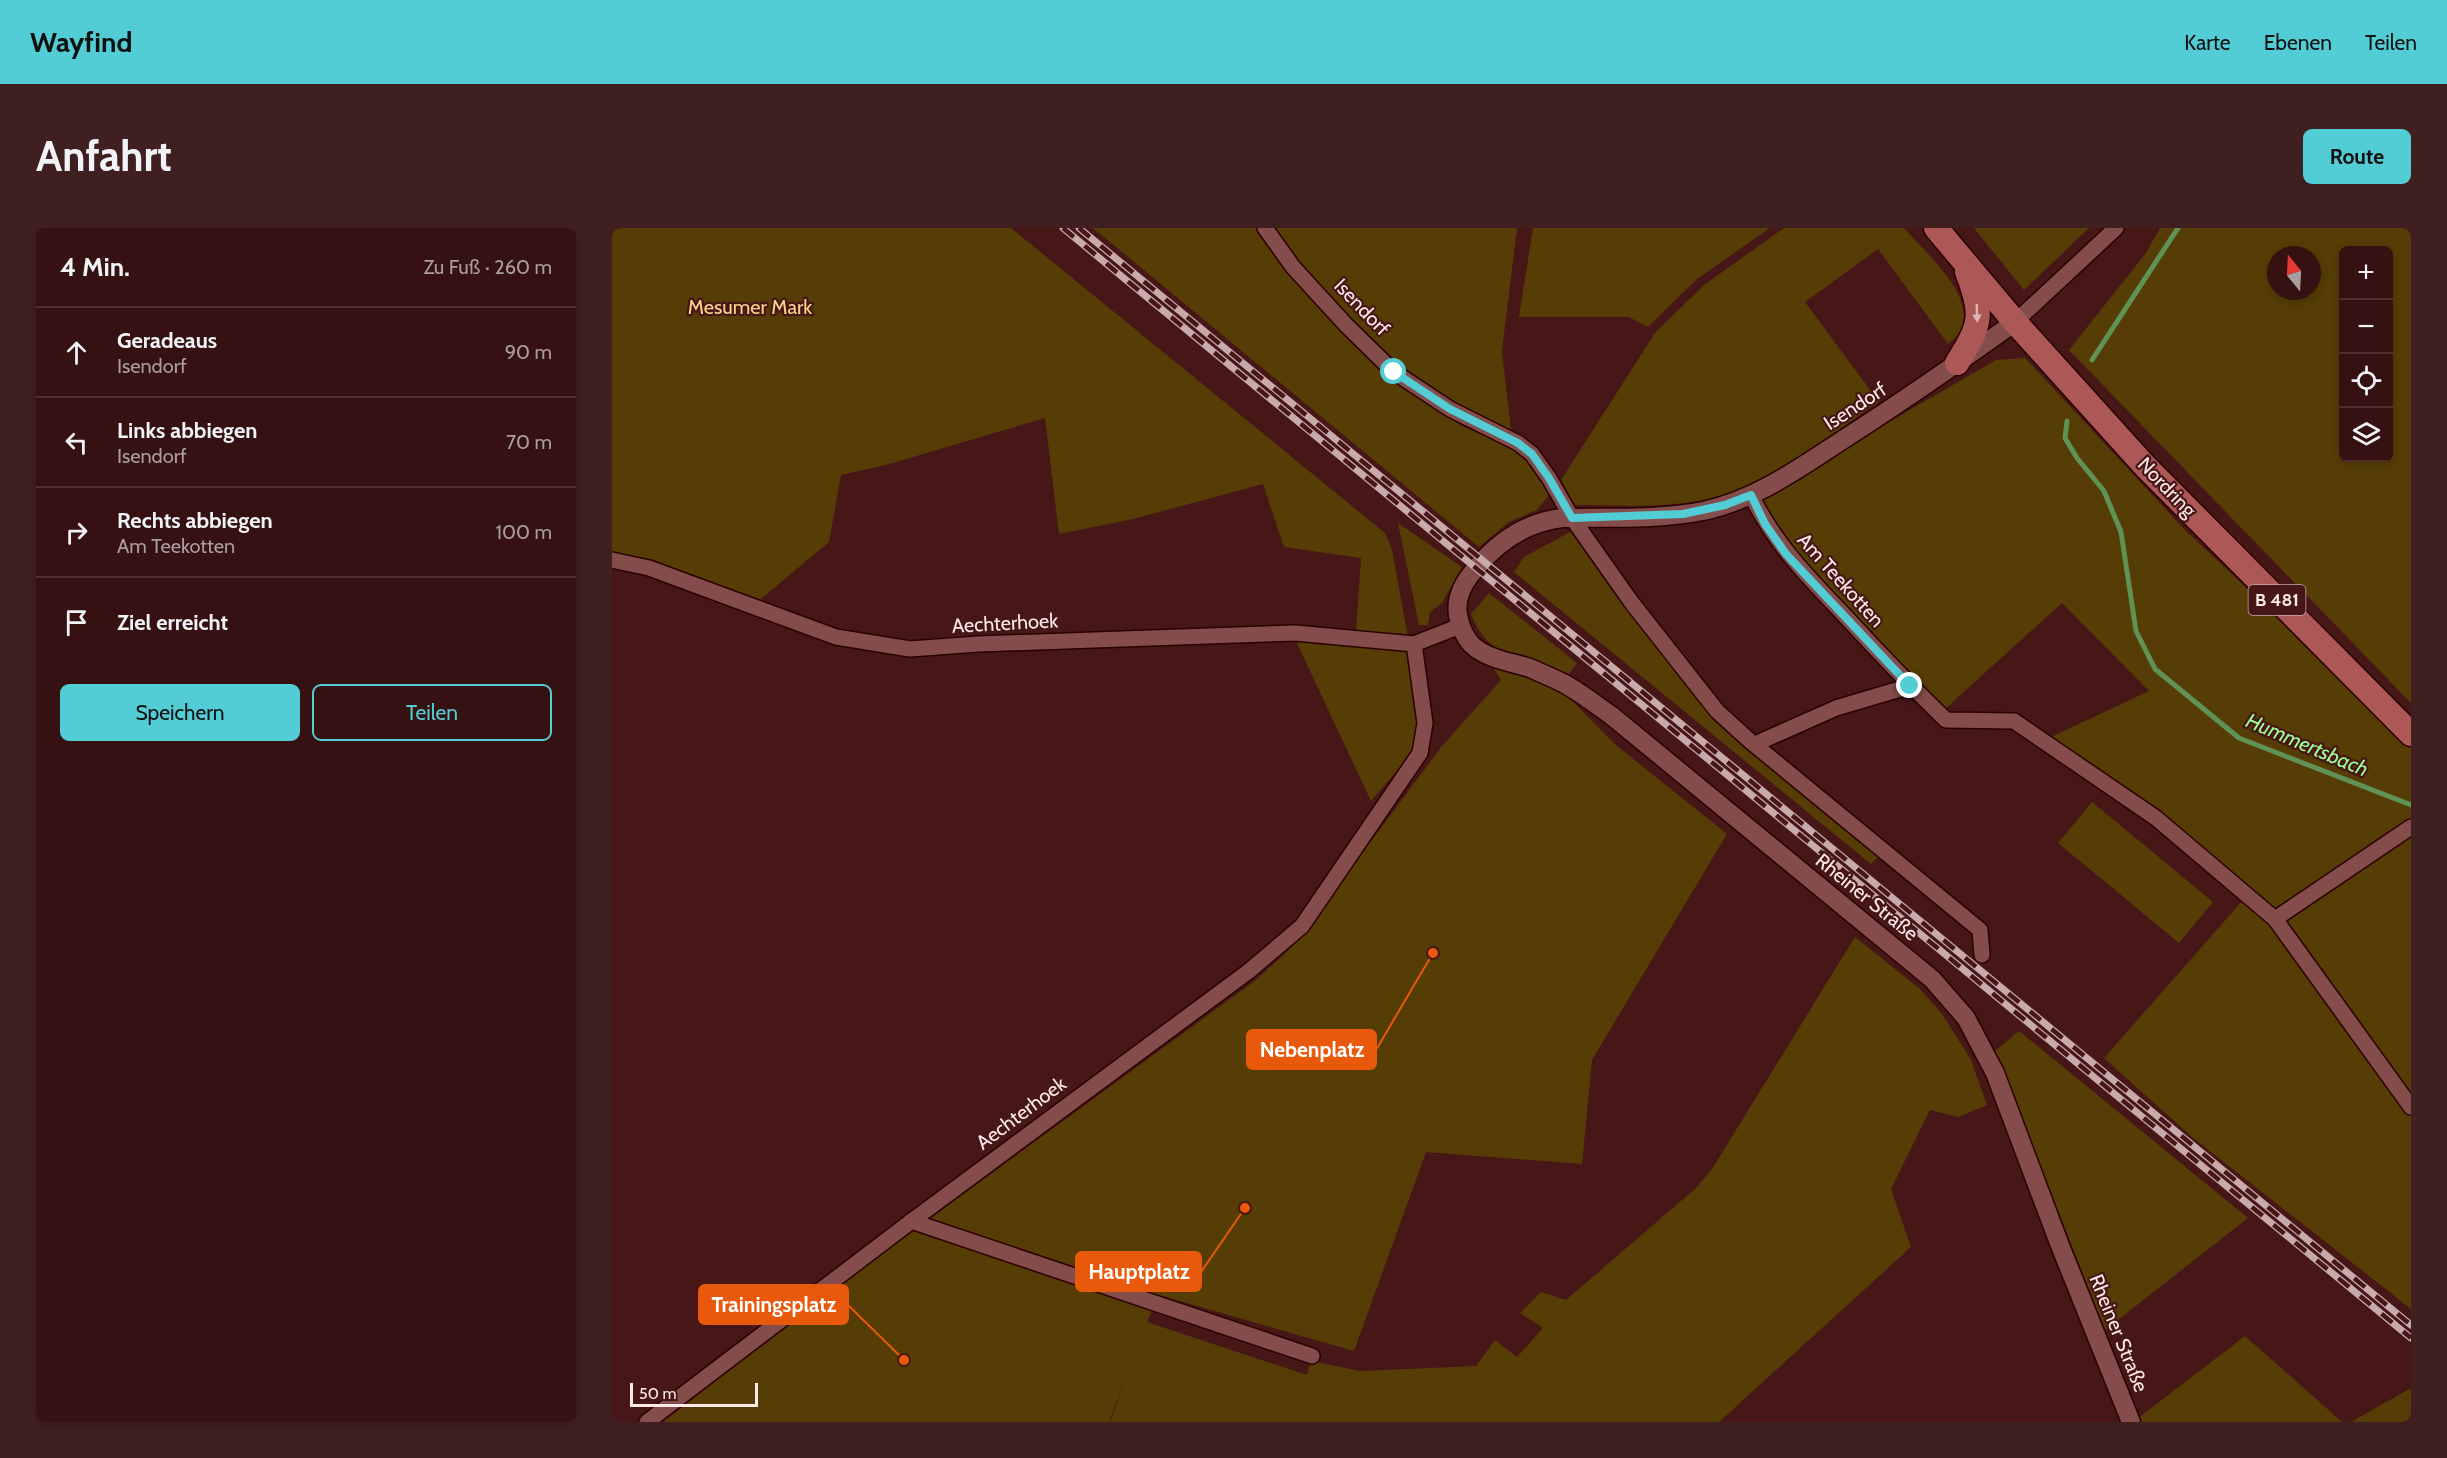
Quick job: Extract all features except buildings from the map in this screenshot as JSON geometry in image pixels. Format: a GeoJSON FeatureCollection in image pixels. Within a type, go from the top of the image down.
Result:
{"type":"FeatureCollection","features":[{"type":"Feature","properties":{"kind":"main road","name":"Nordring"},"geometry":{"type":"LineString","coordinates":[[1936,228],[2015,322],[2144,465],[2411,734]]}},
{"type":"Feature","properties":{"kind":"main road"},"geometry":{"type":"LineString","coordinates":[[1958,363],[1974,336],[1979,318],[1974,291],[1963,262]]}},
{"type":"Feature","properties":{"kind":"street","name":"Isendorf"},"geometry":{"type":"LineString","coordinates":[[1265,228],[1293,267],[1346,325],[1394,372],[1450,409],[1518,443],[1532,454],[1572,518]]}},
{"type":"Feature","properties":{"kind":"street","name":"Isendorf"},"geometry":{"type":"LineString","coordinates":[[1460,626],[1457,607],[1462,587],[1476,568],[1501,545],[1530,526],[1545,520],[1683,514],[1725,505],[1751,495],[1802,466],[1958,363],[2015,322],[2116,228]]}},
{"type":"Feature","properties":{"kind":"street","name":"Am Teekotten"},"geometry":{"type":"LineString","coordinates":[[1751,495],[1765,524],[1786,554],[1910,686],[1946,720],[2014,721],[2156,818],[2275,919],[2411,1107]]}},
{"type":"Feature","properties":{"kind":"street"},"geometry":{"type":"LineString","coordinates":[[1572,518],[1632,603],[1717,711],[1980,930],[1982,955]]}},
{"type":"Feature","properties":{"kind":"street","name":"Aechterhoek"},"geometry":{"type":"LineString","coordinates":[[612,560],[649,568],[836,637],[910,649],[1295,633],[1414,644],[1460,626]]}},
{"type":"Feature","properties":{"kind":"street","name":"Rheiner Straße"},"geometry":{"type":"LineString","coordinates":[[1460,626],[1472,644],[1496,658],[1565,684],[1612,716],[1932,979],[1966,1018],[1995,1073],[2059,1243],[2131,1422]]}},
{"type":"Feature","properties":{"kind":"street","name":"Aechterhoek"},"geometry":{"type":"LineString","coordinates":[[647,1422],[911,1221],[1249,971],[1302,926],[1420,753],[1425,723],[1414,644]]}},
{"type":"Feature","properties":{"kind":"street"},"geometry":{"type":"LineString","coordinates":[[1755,744],[1836,708],[1910,686]]}},
{"type":"Feature","properties":{"kind":"street"},"geometry":{"type":"LineString","coordinates":[[2275,919],[2411,827]]}},
{"type":"Feature","properties":{"kind":"street"},"geometry":{"type":"LineString","coordinates":[[911,1221],[1312,1356]]}},
{"type":"Feature","properties":{"kind":"green space","name":"Mesumer Mark"},"geometry":{"type":"Polygon","coordinates":[[[612,228],[1011,228],[1385,533],[1392,549],[1408,638],[1356,632],[1361,558],[1284,547],[1263,484],[1133,519],[1059,534],[1045,418],[886,465],[841,475],[829,542],[760,600],[659,563],[612,554],[612,228]]]}},
{"type":"Feature","properties":{"kind":"green space"},"geometry":{"type":"Polygon","coordinates":[[[1093,228],[1257,228],[1286,270],[1342,332],[1391,380],[1460,425],[1516,450],[1534,468],[1549,495],[1537,510],[1509,522],[1479,547],[1093,228]]]}},
{"type":"Feature","properties":{"kind":"green space"},"geometry":{"type":"Polygon","coordinates":[[[1271,228],[1517,228],[1502,351],[1511,431],[1455,406],[1398,369],[1298,264],[1271,228]]]}},
{"type":"Feature","properties":{"kind":"green space"},"geometry":{"type":"Polygon","coordinates":[[[1533,228],[1770,228],[1697,279],[1648,327],[1629,317],[1519,317],[1533,228]]]}},
{"type":"Feature","properties":{"kind":"green space"},"geometry":{"type":"Polygon","coordinates":[[[1784,228],[1904,228],[1941,268],[1961,300],[1964,315],[1960,330],[1948,344],[1878,249],[1805,302],[1879,402],[1770,474],[1723,495],[1668,505],[1575,505],[1561,480],[1655,333],[1704,285],[1784,228]]]}},
{"type":"Feature","properties":{"kind":"green space"},"geometry":{"type":"Polygon","coordinates":[[[1974,228],[2089,228],[2024,290],[1974,228]]]}},
{"type":"Feature","properties":{"kind":"green space"},"geometry":{"type":"Polygon","coordinates":[[[2160,228],[2411,228],[2411,703],[2069,350],[2146,253],[2160,228]]]}},
{"type":"Feature","properties":{"kind":"green space"},"geometry":{"type":"Polygon","coordinates":[[[2025,358],[2185,530],[2411,743],[2411,820],[2276,911],[2049,738],[2149,691],[2062,603],[1945,709],[1792,550],[1760,497],[1996,360],[2025,358]]]}},
{"type":"Feature","properties":{"kind":"green space"},"geometry":{"type":"Polygon","coordinates":[[[1398,523],[1462,567],[1442,603],[1430,612],[1428,625],[1419,625],[1398,523]]]}},
{"type":"Feature","properties":{"kind":"green space"},"geometry":{"type":"Polygon","coordinates":[[[1572,531],[1632,612],[1715,714],[1880,855],[1871,864],[1514,572],[1524,557],[1572,531]]]}},
{"type":"Feature","properties":{"kind":"green space"},"geometry":{"type":"Polygon","coordinates":[[[1489,593],[1577,663],[1559,688],[1617,746],[1727,834],[1592,1060],[1582,1164],[1426,1152],[1354,1351],[1159,1295],[1147,1322],[1307,1375],[1311,1361],[1360,1371],[1476,1366],[1495,1340],[1517,1357],[1543,1328],[1520,1313],[1541,1292],[1566,1300],[1697,1187],[1712,1169],[1855,937],[1920,989],[1942,1014],[1970,1058],[1987,1105],[1958,1117],[1930,1110],[1891,1189],[1911,1247],[1719,1422],[1110,1422],[1129,1369],[1109,1422],[663,1422],[851,1276],[1256,980],[1292,947],[1442,746],[1501,680],[1494,669],[1502,652],[1483,636],[1471,614],[1489,593]]]}},
{"type":"Feature","properties":{"kind":"green space"},"geometry":{"type":"Polygon","coordinates":[[[1295,639],[1409,650],[1417,722],[1414,751],[1371,801],[1295,639]]]}},
{"type":"Feature","properties":{"kind":"green space"},"geometry":{"type":"Polygon","coordinates":[[[2092,802],[2213,902],[2179,943],[2058,843],[2092,802]]]}},
{"type":"Feature","properties":{"kind":"green space"},"geometry":{"type":"Polygon","coordinates":[[[2411,831],[2411,1099],[2281,921],[2411,831]]]}},
{"type":"Feature","properties":{"kind":"green space"},"geometry":{"type":"Polygon","coordinates":[[[2244,899],[2273,925],[2411,1116],[2411,1309],[2192,1137],[2104,1058],[2244,899]]]}},
{"type":"Feature","properties":{"kind":"green space"},"geometry":{"type":"Polygon","coordinates":[[[2019,1031],[2248,1218],[2105,1330],[1995,1051],[2019,1031]]]}},
{"type":"Feature","properties":{"kind":"green space"},"geometry":{"type":"Polygon","coordinates":[[[2245,1336],[2342,1422],[2139,1422],[2137,1419],[2245,1336]]]}},
{"type":"Feature","properties":{"kind":"green space"},"geometry":{"type":"Polygon","coordinates":[[[2411,1388],[2411,1422],[2351,1422],[2411,1388]]]}},
{"type":"Feature","properties":{"kind":"waterway","name":"Hummertsbach"},"geometry":{"type":"LineString","coordinates":[[2092,360],[2178,228]]}},
{"type":"Feature","properties":{"kind":"waterway","name":"Hummertsbach"},"geometry":{"type":"LineString","coordinates":[[2067,421],[2065,438],[2077,458],[2104,491],[2121,532],[2136,631],[2155,669],[2239,738],[2411,805]]}},
{"type":"Feature","properties":{"kind":"railway"},"geometry":{"type":"LineString","coordinates":[[1063,228],[2411,1338]]}},
{"type":"Feature","properties":{"kind":"railway"},"geometry":{"type":"LineString","coordinates":[[1079,228],[2411,1325]]}},
{"type":"Feature","properties":{"kind":"place","name":"Nebenplatz"},"geometry":{"type":"Point","coordinates":[1433,953]}},
{"type":"Feature","properties":{"kind":"place","name":"Hauptplatz"},"geometry":{"type":"Point","coordinates":[1245,1208]}},
{"type":"Feature","properties":{"kind":"place","name":"Trainingsplatz"},"geometry":{"type":"Point","coordinates":[904,1360]}},
{"type":"Feature","properties":{"kind":"route"},"geometry":{"type":"LineString","coordinates":[[1394,372],[1450,409],[1504,435],[1532,454],[1572,518],[1683,514],[1704,511],[1751,495],[1765,524],[1786,554],[1910,686]]}}]}
